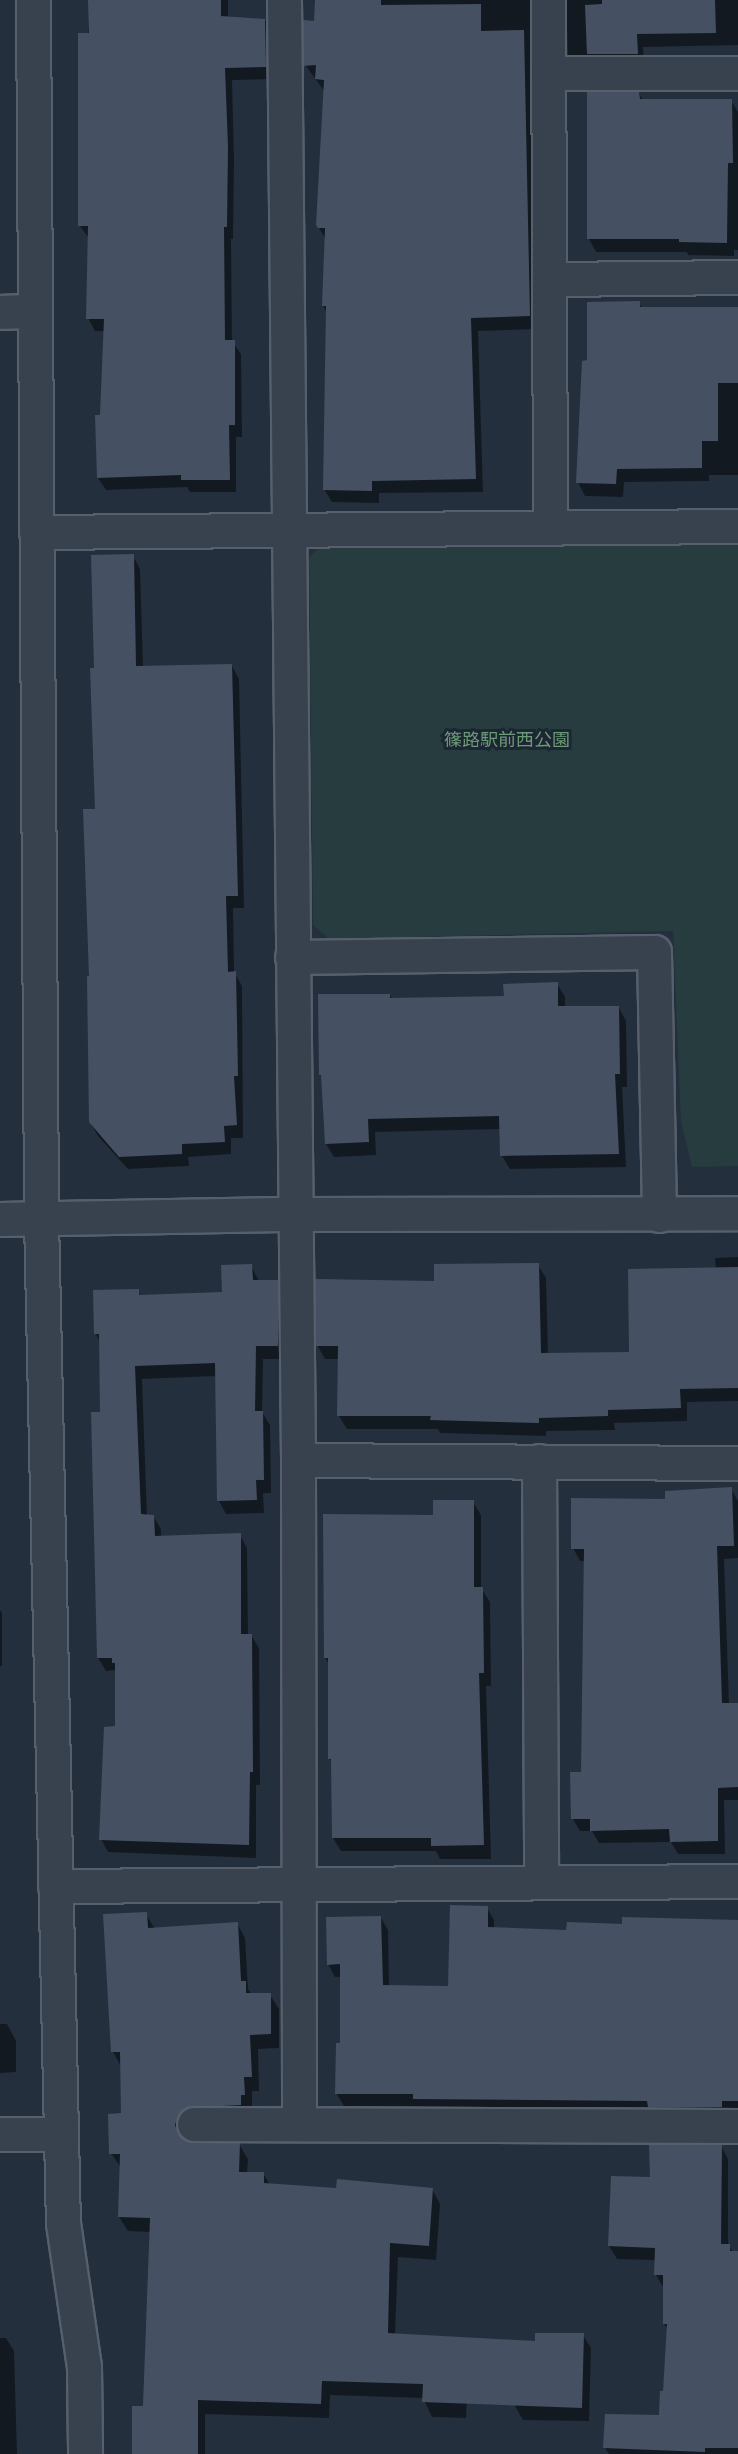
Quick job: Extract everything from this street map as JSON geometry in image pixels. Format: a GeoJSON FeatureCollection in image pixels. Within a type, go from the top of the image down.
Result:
{"type":"FeatureCollection","features":[{"type":"Feature","properties":{"kind":"street"},"geometry":{"type":"LineString","coordinates":[[33,0],[41,1218],[55,1886],[63,2223],[84,2367],[86,2454]]}},
{"type":"Feature","properties":{"kind":"street"},"geometry":{"type":"LineString","coordinates":[[284,0],[298,1460],[299,2124]]}},
{"type":"Feature","properties":{"kind":"street"},"geometry":{"type":"LineString","coordinates":[[548,0],[551,279],[550,527]]}},
{"type":"Feature","properties":{"kind":"street"},"geometry":{"type":"LineString","coordinates":[[549,73],[738,73]]}},
{"type":"Feature","properties":{"kind":"street"},"geometry":{"type":"LineString","coordinates":[[551,279],[738,277]]}},
{"type":"Feature","properties":{"kind":"street"},"geometry":{"type":"LineString","coordinates":[[0,312],[35,311]]}},
{"type":"Feature","properties":{"kind":"street"},"geometry":{"type":"LineString","coordinates":[[36,532],[738,526]]}},
{"type":"Feature","properties":{"kind":"street"},"geometry":{"type":"LineString","coordinates":[[292,957],[654,952],[659,1215]]}},
{"type":"Feature","properties":{"kind":"street"},"geometry":{"type":"LineString","coordinates":[[0,1219],[296,1214],[659,1215],[738,1213]]}},
{"type":"Feature","properties":{"kind":"street"},"geometry":{"type":"LineString","coordinates":[[298,1460],[738,1463]]}},
{"type":"Feature","properties":{"kind":"street"},"geometry":{"type":"LineString","coordinates":[[539,1461],[541,1882]]}},
{"type":"Feature","properties":{"kind":"street"},"geometry":{"type":"LineString","coordinates":[[55,1886],[738,1881]]}},
{"type":"Feature","properties":{"kind":"street"},"geometry":{"type":"LineString","coordinates":[[194,2124],[738,2126]]}},
{"type":"Feature","properties":{"kind":"street"},"geometry":{"type":"LineString","coordinates":[[0,2134],[61,2134]]}},
{"type":"Feature","properties":{"kind":"green space","name":"篠路駅前西公園"},"geometry":{"type":"Polygon","coordinates":[[[738,542],[738,1166],[692,1167],[681,1121],[673,931],[329,939],[313,925],[309,558],[321,546],[738,542]]]}},
{"type":"Feature","properties":{"kind":"building"},"geometry":{"type":"Polygon","coordinates":[[[88,0],[221,0],[221,16],[265,19],[266,67],[225,68],[228,147],[227,227],[224,227],[225,340],[235,340],[235,425],[229,425],[230,480],[181,480],[181,475],[97,478],[95,415],[100,415],[104,319],[86,319],[88,226],[78,226],[78,33],[89,33],[88,0]]]}},
{"type":"Feature","properties":{"kind":"building"},"geometry":{"type":"Polygon","coordinates":[[[315,0],[381,0],[381,5],[481,4],[481,31],[524,30],[530,316],[471,318],[476,479],[372,481],[372,491],[323,490],[326,306],[322,306],[325,228],[318,228],[316,225],[324,80],[315,79],[316,65],[303,66],[303,20],[314,21],[315,0]]]}},
{"type":"Feature","properties":{"kind":"building"},"geometry":{"type":"Polygon","coordinates":[[[602,0],[715,0],[716,33],[637,34],[638,54],[587,54],[585,5],[602,4],[602,0]]]}},
{"type":"Feature","properties":{"kind":"building"},"geometry":{"type":"Polygon","coordinates":[[[587,92],[639,92],[640,99],[732,99],[733,163],[728,163],[727,243],[679,242],[679,239],[587,239],[587,92]]]}},
{"type":"Feature","properties":{"kind":"building"},"geometry":{"type":"Polygon","coordinates":[[[640,301],[640,307],[738,307],[738,383],[718,383],[718,441],[702,441],[702,468],[617,469],[616,484],[576,483],[582,361],[587,360],[587,302],[640,301]]]}},
{"type":"Feature","properties":{"kind":"building"},"geometry":{"type":"Polygon","coordinates":[[[134,554],[136,666],[232,664],[238,896],[226,896],[228,972],[236,971],[238,1076],[234,1076],[237,1125],[224,1126],[225,1142],[182,1144],[182,1154],[119,1157],[89,1122],[87,976],[89,976],[83,809],[95,809],[90,668],[94,668],[91,555],[134,554]]]}},
{"type":"Feature","properties":{"kind":"building"},"geometry":{"type":"Polygon","coordinates":[[[558,982],[558,1006],[619,1006],[620,1074],[615,1074],[619,1154],[500,1156],[499,1116],[368,1119],[369,1142],[325,1144],[321,1075],[319,1075],[318,994],[390,994],[390,998],[504,996],[503,984],[558,982]]]}},
{"type":"Feature","properties":{"kind":"building"},"geometry":{"type":"Polygon","coordinates":[[[539,1263],[541,1353],[629,1352],[628,1269],[738,1267],[738,1388],[680,1389],[681,1408],[608,1410],[608,1416],[539,1418],[539,1423],[430,1420],[431,1416],[337,1416],[338,1346],[316,1346],[315,1279],[434,1281],[434,1264],[539,1263]]]}},
{"type":"Feature","properties":{"kind":"building"},"geometry":{"type":"Polygon","coordinates":[[[252,1264],[253,1280],[278,1280],[278,1346],[256,1346],[255,1411],[263,1411],[264,1480],[256,1480],[257,1500],[217,1501],[215,1363],[135,1366],[141,1514],[154,1515],[155,1536],[241,1533],[241,1634],[252,1634],[253,1772],[250,1772],[249,1845],[99,1840],[104,1727],[115,1726],[115,1663],[112,1663],[112,1658],[97,1658],[91,1412],[100,1412],[99,1334],[94,1334],[93,1290],[139,1289],[139,1295],[222,1292],[221,1265],[252,1264]]]}},
{"type":"Feature","properties":{"kind":"building"},"geometry":{"type":"Polygon","coordinates":[[[732,1487],[734,1546],[717,1546],[722,1703],[738,1703],[738,1787],[718,1788],[718,1841],[670,1842],[669,1829],[590,1831],[590,1819],[571,1819],[570,1772],[581,1772],[584,1549],[571,1549],[571,1498],[665,1499],[665,1491],[732,1487]]]}},
{"type":"Feature","properties":{"kind":"building"},"geometry":{"type":"Polygon","coordinates":[[[433,1500],[474,1500],[474,1587],[483,1587],[484,1673],[479,1673],[484,1845],[431,1846],[431,1838],[332,1838],[331,1759],[328,1759],[328,1658],[324,1658],[323,1514],[433,1515],[433,1500]]]}},
{"type":"Feature","properties":{"kind":"building"},"geometry":{"type":"Polygon","coordinates":[[[450,1905],[488,1906],[488,1927],[566,1930],[567,1922],[622,1924],[622,1917],[738,1920],[738,2101],[722,2101],[722,2107],[648,2107],[647,2101],[413,2099],[413,2094],[335,2094],[336,2043],[340,2043],[340,1964],[327,1965],[326,1917],[381,1916],[383,1985],[448,1986],[450,1905]]]}},
{"type":"Feature","properties":{"kind":"building"},"geometry":{"type":"Polygon","coordinates":[[[147,1912],[148,1928],[238,1922],[241,1981],[246,1981],[246,1993],[271,1993],[271,2034],[250,2035],[252,2077],[244,2077],[245,2095],[241,2095],[241,2105],[185,2108],[178,2115],[175,2125],[178,2134],[184,2140],[193,2143],[240,2143],[239,2172],[264,2172],[264,2183],[336,2188],[337,2179],[433,2188],[429,2246],[390,2243],[388,2333],[535,2341],[535,2333],[584,2333],[582,2408],[422,2402],[423,2384],[322,2381],[321,2404],[198,2400],[198,2454],[132,2454],[132,2406],[143,2406],[150,2218],[118,2217],[120,2154],[109,2154],[108,2114],[121,2113],[120,2052],[111,2052],[103,1914],[147,1912]]]}},
{"type":"Feature","properties":{"kind":"building"},"geometry":{"type":"Polygon","coordinates":[[[649,2144],[722,2145],[721,2244],[730,2244],[730,2251],[738,2251],[738,2448],[705,2448],[705,2452],[603,2448],[605,2414],[659,2415],[660,2391],[663,2391],[667,2324],[663,2324],[663,2275],[654,2275],[655,2248],[608,2246],[611,2176],[650,2177],[649,2144]]]}}]}
